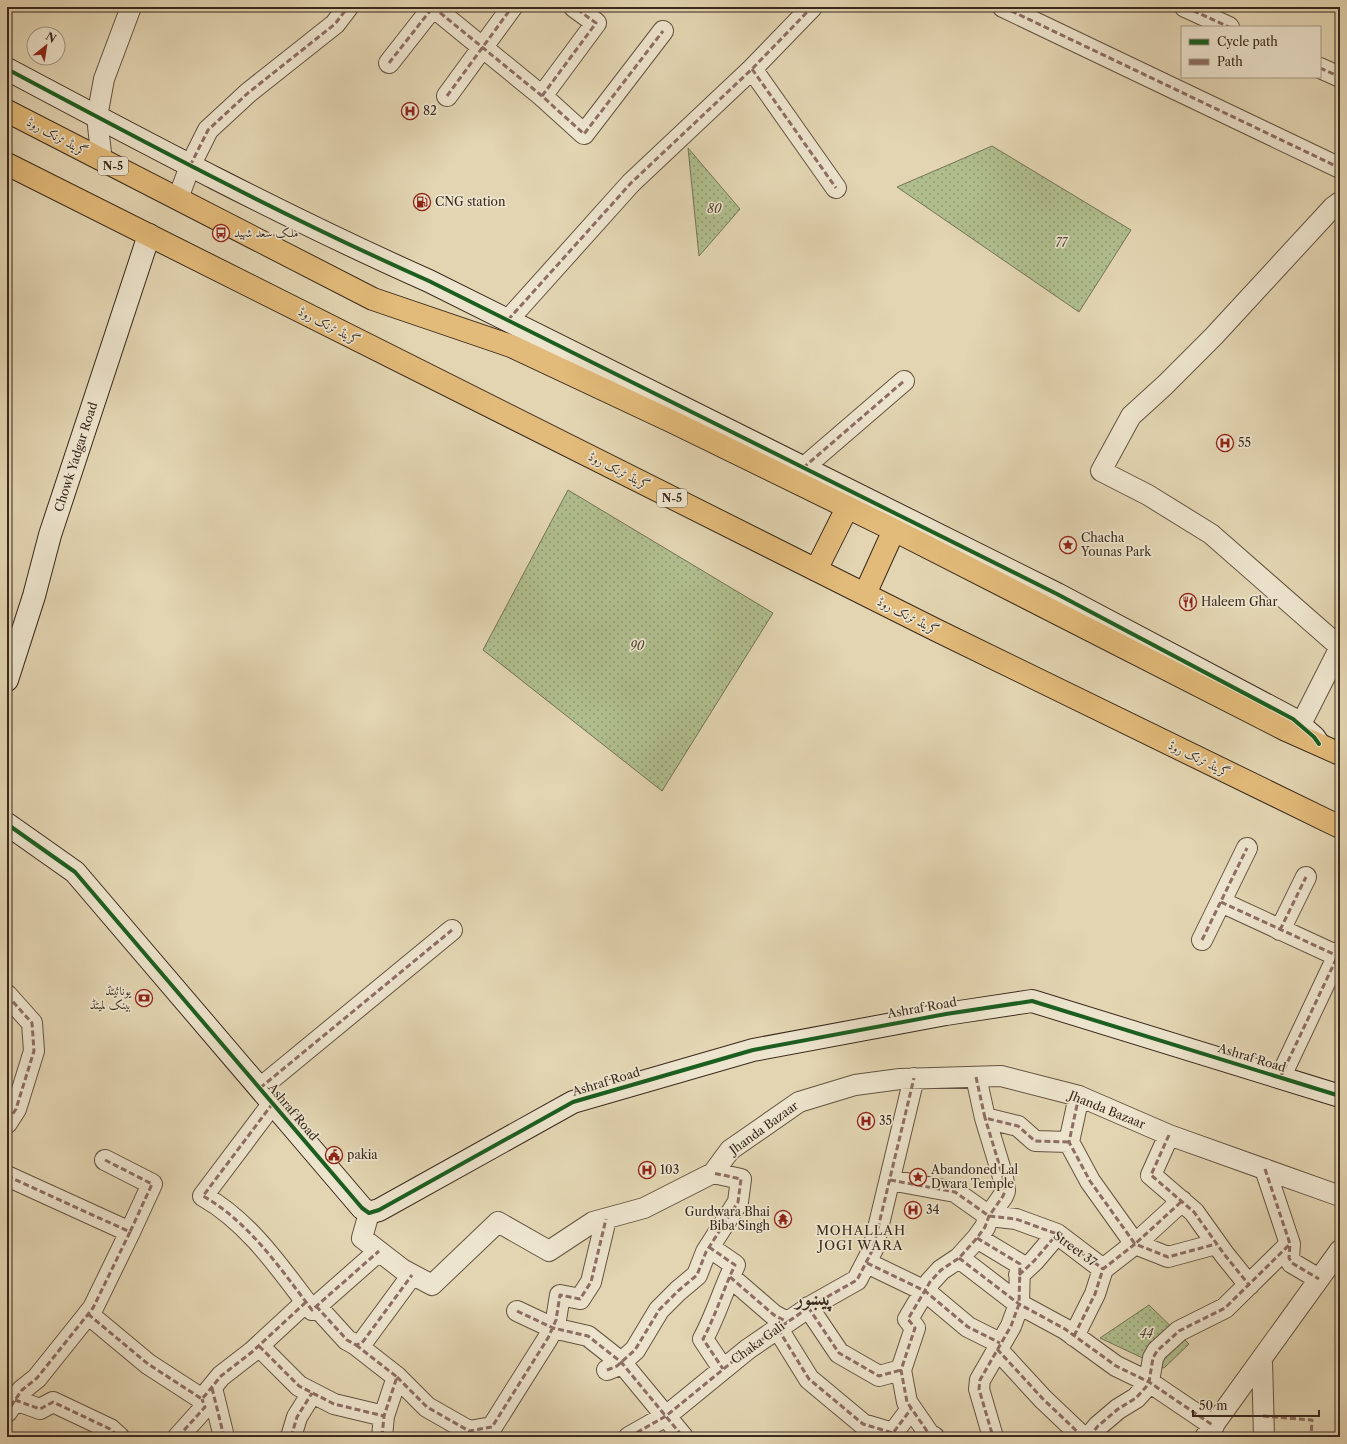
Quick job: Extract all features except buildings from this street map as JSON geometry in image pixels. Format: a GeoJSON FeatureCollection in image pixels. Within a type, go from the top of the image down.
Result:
{"type":"FeatureCollection","features":[{"type":"Feature","properties":{"kind":"highway","name":"گرینڈ ٹرنک روڈ"},"geometry":{"type":"LineString","coordinates":[[7,110],[374,299],[511,346],[675,423],[1293,728],[1319,744],[1340,754]]}},
{"type":"Feature","properties":{"kind":"highway","name":"گرینڈ ٹرنک روڈ"},"geometry":{"type":"LineString","coordinates":[[7,164],[867,590],[1340,827]]}},
{"type":"Feature","properties":{"kind":"highway"},"geometry":{"type":"LineString","coordinates":[[818,566],[847,508]]}},
{"type":"Feature","properties":{"kind":"highway"},"geometry":{"type":"LineString","coordinates":[[867,590],[894,530]]}},
{"type":"Feature","properties":{"kind":"street"},"geometry":{"type":"LineString","coordinates":[[101,153],[97,117],[104,79],[131,7]]}},
{"type":"Feature","properties":{"kind":"street"},"geometry":{"type":"LineString","coordinates":[[180,193],[190,166],[208,130],[248,93],[335,24],[348,7]]}},
{"type":"Feature","properties":{"kind":"street"},"geometry":{"type":"LineString","coordinates":[[389,63],[433,7],[542,96],[584,134],[663,31]]}},
{"type":"Feature","properties":{"kind":"street"},"geometry":{"type":"LineString","coordinates":[[447,96],[512,7]]}},
{"type":"Feature","properties":{"kind":"street"},"geometry":{"type":"LineString","coordinates":[[542,96],[596,23],[574,7]]}},
{"type":"Feature","properties":{"kind":"street"},"geometry":{"type":"LineString","coordinates":[[1004,7],[1340,168]]}},
{"type":"Feature","properties":{"kind":"street"},"geometry":{"type":"LineString","coordinates":[[1185,7],[1227,26]]}},
{"type":"Feature","properties":{"kind":"street"},"geometry":{"type":"LineString","coordinates":[[508,320],[630,183],[752,68],[806,9]]}},
{"type":"Feature","properties":{"kind":"street"},"geometry":{"type":"LineString","coordinates":[[752,68],[836,188]]}},
{"type":"Feature","properties":{"kind":"street"},"geometry":{"type":"LineString","coordinates":[[1321,68],[1340,77]]}},
{"type":"Feature","properties":{"kind":"street"},"geometry":{"type":"LineString","coordinates":[[7,70],[190,166],[508,320],[1057,594],[1293,720],[1293,728]]}},
{"type":"Feature","properties":{"kind":"street"},"geometry":{"type":"LineString","coordinates":[[1293,728],[1340,648],[1211,534],[1148,495],[1101,471],[1131,416],[1214,336],[1340,202]]}},
{"type":"Feature","properties":{"kind":"street","name":"Chowk Yadgar Road"},"geometry":{"type":"LineString","coordinates":[[7,680],[34,596],[50,535],[150,235]]}},
{"type":"Feature","properties":{"kind":"street"},"geometry":{"type":"LineString","coordinates":[[803,468],[904,380]]}},
{"type":"Feature","properties":{"kind":"street","name":"Ashraf Road"},"geometry":{"type":"LineString","coordinates":[[7,824],[75,872],[362,1208],[370,1213],[379,1210],[573,1102],[752,1050],[946,1014],[1032,1001],[1340,1096]]}},
{"type":"Feature","properties":{"kind":"street"},"geometry":{"type":"LineString","coordinates":[[1202,940],[1247,848]]}},
{"type":"Feature","properties":{"kind":"street"},"geometry":{"type":"LineString","coordinates":[[1280,930],[1306,876]]}},
{"type":"Feature","properties":{"kind":"street"},"geometry":{"type":"LineString","coordinates":[[1221,902],[1280,930],[1339,955],[1280,1078]]}},
{"type":"Feature","properties":{"kind":"street"},"geometry":{"type":"LineString","coordinates":[[452,930],[266,1096],[203,1196],[223,1207],[260,1244],[311,1304],[347,1340],[397,1377],[427,1407],[469,1431],[492,1427],[553,1328],[556,1320],[560,1295],[580,1299],[591,1282],[606,1218]]}},
{"type":"Feature","properties":{"kind":"street"},"geometry":{"type":"LineString","coordinates":[[7,995],[32,1022],[34,1051],[16,1109],[7,1123]]}},
{"type":"Feature","properties":{"kind":"street","name":"Jhanda Bazaar"},"geometry":{"type":"LineString","coordinates":[[370,1213],[362,1238],[402,1269],[432,1285],[498,1222],[549,1251],[594,1222],[644,1208],[713,1173],[730,1150],[799,1102],[855,1085],[914,1078],[1001,1076],[1079,1096],[1169,1135],[1340,1196]]}},
{"type":"Feature","properties":{"kind":"street"},"geometry":{"type":"LineString","coordinates":[[934,1437],[929,1434],[911,1410],[907,1402],[901,1370],[915,1328],[908,1319],[930,1282],[941,1270],[959,1258],[986,1227],[989,1216],[1005,1191],[1003,1177],[985,1118],[976,1077]]}},
{"type":"Feature","properties":{"kind":"street","name":"Chaka Gali"},"geometry":{"type":"LineString","coordinates":[[629,1437],[666,1416],[748,1348],[808,1307],[857,1280],[873,1249],[914,1078]]}},
{"type":"Feature","properties":{"kind":"street"},"geometry":{"type":"LineString","coordinates":[[1079,1096],[1069,1142],[1090,1181],[1135,1244],[1168,1257],[1216,1244]]}},
{"type":"Feature","properties":{"kind":"street"},"geometry":{"type":"LineString","coordinates":[[985,1118],[1018,1126],[1035,1142],[1069,1142]]}},
{"type":"Feature","properties":{"kind":"street"},"geometry":{"type":"LineString","coordinates":[[1169,1135],[1151,1175],[1194,1212],[1216,1244],[1250,1285]]}},
{"type":"Feature","properties":{"kind":"street"},"geometry":{"type":"LineString","coordinates":[[105,1160],[152,1184],[93,1308],[37,1378],[22,1390],[11,1406],[40,1409],[53,1402],[110,1429],[119,1437]]}},
{"type":"Feature","properties":{"kind":"street"},"geometry":{"type":"LineString","coordinates":[[1265,1169],[1290,1244],[1289,1258],[1292,1263],[1319,1279]]}},
{"type":"Feature","properties":{"kind":"street"},"geometry":{"type":"LineString","coordinates":[[614,1366],[635,1350],[659,1310],[678,1290],[697,1275],[709,1247],[738,1202],[741,1180],[713,1173]]}},
{"type":"Feature","properties":{"kind":"street"},"geometry":{"type":"LineString","coordinates":[[7,1176],[130,1232]]}},
{"type":"Feature","properties":{"kind":"street","name":"Street 37"},"geometry":{"type":"LineString","coordinates":[[890,1180],[955,1192],[989,1216],[1016,1219],[1057,1234],[1103,1269]]}},
{"type":"Feature","properties":{"kind":"street"},"geometry":{"type":"LineString","coordinates":[[1074,1336],[1095,1294],[1103,1269],[1135,1244],[1182,1201]]}},
{"type":"Feature","properties":{"kind":"street"},"geometry":{"type":"LineString","coordinates":[[1019,1275],[1034,1261],[1057,1234]]}},
{"type":"Feature","properties":{"kind":"street"},"geometry":{"type":"LineString","coordinates":[[977,1238],[1020,1264],[1019,1304],[1011,1326],[998,1346],[980,1380],[979,1390],[993,1437]]}},
{"type":"Feature","properties":{"kind":"street"},"geometry":{"type":"LineString","coordinates":[[1089,1437],[1098,1426],[1136,1398],[1149,1382],[1153,1358],[1157,1351],[1179,1331],[1206,1319],[1224,1308],[1250,1285],[1290,1244]]}},
{"type":"Feature","properties":{"kind":"street"},"geometry":{"type":"LineString","coordinates":[[709,1247],[735,1265],[715,1317],[703,1339],[723,1369]]}},
{"type":"Feature","properties":{"kind":"street"},"geometry":{"type":"LineString","coordinates":[[959,1258],[1019,1304],[1074,1336],[1116,1366],[1149,1382],[1210,1432],[1340,1250]]}},
{"type":"Feature","properties":{"kind":"street"},"geometry":{"type":"LineString","coordinates":[[178,1437],[205,1407],[207,1394],[221,1376],[379,1251]]}},
{"type":"Feature","properties":{"kind":"street"},"geometry":{"type":"LineString","coordinates":[[867,1263],[925,1291],[968,1327],[998,1346],[1043,1400],[1083,1437]]}},
{"type":"Feature","properties":{"kind":"street"},"geometry":{"type":"LineString","coordinates":[[356,1346],[362,1343],[412,1275]]}},
{"type":"Feature","properties":{"kind":"street"},"geometry":{"type":"LineString","coordinates":[[730,1277],[774,1315],[783,1325],[810,1379],[863,1424],[893,1433],[911,1410]]}},
{"type":"Feature","properties":{"kind":"street"},"geometry":{"type":"LineString","coordinates":[[808,1307],[839,1353],[879,1376],[901,1370]]}},
{"type":"Feature","properties":{"kind":"street"},"geometry":{"type":"LineString","coordinates":[[517,1311],[553,1328],[588,1336],[614,1366],[666,1416],[683,1437]]}},
{"type":"Feature","properties":{"kind":"street"},"geometry":{"type":"LineString","coordinates":[[88,1314],[148,1364],[207,1394],[224,1437]]}},
{"type":"Feature","properties":{"kind":"street"},"geometry":{"type":"LineString","coordinates":[[259,1346],[299,1386],[334,1404],[384,1416]]}},
{"type":"Feature","properties":{"kind":"street"},"geometry":{"type":"LineString","coordinates":[[1262,1359],[1264,1437]]}},
{"type":"Feature","properties":{"kind":"street"},"geometry":{"type":"LineString","coordinates":[[382,1437],[384,1416],[397,1377]]}},
{"type":"Feature","properties":{"kind":"street"},"geometry":{"type":"LineString","coordinates":[[291,1437],[297,1417],[312,1393]]}},
{"type":"Feature","properties":{"kind":"green space","name":"77"},"geometry":{"type":"Polygon","coordinates":[[[992,146],[1131,230],[1079,312],[897,187],[992,146]]]}},
{"type":"Feature","properties":{"kind":"green space","name":"80"},"geometry":{"type":"Polygon","coordinates":[[[688,148],[740,209],[699,256],[688,148]]]}},
{"type":"Feature","properties":{"kind":"green space","name":"90"},"geometry":{"type":"Polygon","coordinates":[[[568,490],[773,613],[662,791],[483,650],[568,490]]]}},
{"type":"Feature","properties":{"kind":"green space","name":"44"},"geometry":{"type":"Polygon","coordinates":[[[1149,1305],[1189,1344],[1164,1368],[1100,1338],[1149,1305]]]}},
{"type":"Feature","properties":{"kind":"marked path"},"geometry":{"type":"LineString","coordinates":[[190,166],[208,130],[248,93],[335,24],[348,7]]}},
{"type":"Feature","properties":{"kind":"marked path"},"geometry":{"type":"LineString","coordinates":[[433,7],[542,96],[584,134],[663,31]]}},
{"type":"Feature","properties":{"kind":"marked path"},"geometry":{"type":"LineString","coordinates":[[389,63],[433,7]]}},
{"type":"Feature","properties":{"kind":"marked path"},"geometry":{"type":"LineString","coordinates":[[447,96],[512,7]]}},
{"type":"Feature","properties":{"kind":"marked path"},"geometry":{"type":"LineString","coordinates":[[542,96],[596,23],[574,7]]}},
{"type":"Feature","properties":{"kind":"marked path"},"geometry":{"type":"LineString","coordinates":[[799,7],[806,12]]}},
{"type":"Feature","properties":{"kind":"marked path"},"geometry":{"type":"LineString","coordinates":[[508,320],[631,183],[752,69],[812,7]]}},
{"type":"Feature","properties":{"kind":"marked path"},"geometry":{"type":"LineString","coordinates":[[1003,7],[1340,168]]}},
{"type":"Feature","properties":{"kind":"marked path"},"geometry":{"type":"LineString","coordinates":[[1185,7],[1227,26]]}},
{"type":"Feature","properties":{"kind":"marked path"},"geometry":{"type":"LineString","coordinates":[[1321,68],[1340,77]]}},
{"type":"Feature","properties":{"kind":"marked path"},"geometry":{"type":"LineString","coordinates":[[752,69],[836,188]]}},
{"type":"Feature","properties":{"kind":"marked path"},"geometry":{"type":"LineString","coordinates":[[803,468],[904,381]]}},
{"type":"Feature","properties":{"kind":"marked path"},"geometry":{"type":"LineString","coordinates":[[1202,940],[1247,848]]}},
{"type":"Feature","properties":{"kind":"marked path"},"geometry":{"type":"LineString","coordinates":[[1280,930],[1306,877]]}},
{"type":"Feature","properties":{"kind":"marked path"},"geometry":{"type":"LineString","coordinates":[[1221,902],[1340,957]]}},
{"type":"Feature","properties":{"kind":"marked path"},"geometry":{"type":"LineString","coordinates":[[260,1088],[452,930]]}},
{"type":"Feature","properties":{"kind":"marked path"},"geometry":{"type":"LineString","coordinates":[[1280,1078],[1340,951]]}},
{"type":"Feature","properties":{"kind":"marked path"},"geometry":{"type":"LineString","coordinates":[[7,995],[32,1023],[34,1051],[16,1109],[7,1123]]}},
{"type":"Feature","properties":{"kind":"marked path"},"geometry":{"type":"LineString","coordinates":[[976,1077],[985,1118],[1018,1126],[1035,1141],[1069,1142]]}},
{"type":"Feature","properties":{"kind":"marked path"},"geometry":{"type":"LineString","coordinates":[[629,1437],[666,1416],[748,1349],[811,1306],[857,1280],[873,1249],[914,1078]]}},
{"type":"Feature","properties":{"kind":"marked path"},"geometry":{"type":"LineString","coordinates":[[1079,1096],[1069,1142],[1090,1181],[1135,1244],[1182,1201]]}},
{"type":"Feature","properties":{"kind":"marked path"},"geometry":{"type":"LineString","coordinates":[[273,1103],[203,1196],[220,1207],[249,1232],[276,1262],[312,1310],[379,1251]]}},
{"type":"Feature","properties":{"kind":"marked path"},"geometry":{"type":"LineString","coordinates":[[934,1437],[929,1434],[907,1402],[901,1370],[915,1328],[908,1319],[930,1282],[941,1270],[959,1258],[977,1238],[985,1227],[989,1216],[1005,1191],[1003,1177],[985,1118]]}},
{"type":"Feature","properties":{"kind":"marked path"},"geometry":{"type":"LineString","coordinates":[[1169,1135],[1151,1175],[1194,1212],[1224,1254],[1249,1285]]}},
{"type":"Feature","properties":{"kind":"marked path"},"geometry":{"type":"LineString","coordinates":[[105,1160],[152,1184],[130,1232]]}},
{"type":"Feature","properties":{"kind":"marked path"},"geometry":{"type":"LineString","coordinates":[[1265,1169],[1290,1244],[1289,1258],[1292,1263],[1319,1279]]}},
{"type":"Feature","properties":{"kind":"marked path"},"geometry":{"type":"LineString","coordinates":[[607,1370],[617,1366],[635,1350],[659,1310],[697,1275],[706,1252],[738,1202],[741,1179],[713,1173]]}},
{"type":"Feature","properties":{"kind":"marked path"},"geometry":{"type":"LineString","coordinates":[[7,1176],[130,1232],[93,1308],[37,1378],[22,1390],[7,1412]]}},
{"type":"Feature","properties":{"kind":"marked path"},"geometry":{"type":"LineString","coordinates":[[890,1180],[955,1192],[989,1216],[1016,1219],[1057,1234],[1103,1269]]}},
{"type":"Feature","properties":{"kind":"marked path"},"geometry":{"type":"LineString","coordinates":[[397,1377],[427,1407],[469,1431],[492,1427],[548,1338],[556,1320],[560,1295],[580,1299],[591,1282],[606,1219]]}},
{"type":"Feature","properties":{"kind":"marked path"},"geometry":{"type":"LineString","coordinates":[[1019,1275],[1034,1261],[1057,1234]]}},
{"type":"Feature","properties":{"kind":"marked path"},"geometry":{"type":"LineString","coordinates":[[977,1238],[1020,1264],[1019,1304],[1011,1326],[980,1380],[979,1389],[993,1437]]}},
{"type":"Feature","properties":{"kind":"marked path"},"geometry":{"type":"LineString","coordinates":[[1074,1336],[1095,1294],[1103,1269],[1135,1244],[1168,1257],[1216,1244]]}},
{"type":"Feature","properties":{"kind":"marked path"},"geometry":{"type":"LineString","coordinates":[[1089,1437],[1098,1426],[1118,1409],[1136,1398],[1146,1387],[1149,1382],[1153,1358],[1157,1351],[1179,1331],[1225,1308],[1290,1244]]}},
{"type":"Feature","properties":{"kind":"marked path"},"geometry":{"type":"LineString","coordinates":[[709,1247],[735,1265],[703,1339],[723,1369]]}},
{"type":"Feature","properties":{"kind":"marked path"},"geometry":{"type":"LineString","coordinates":[[959,1258],[1019,1304],[1065,1329],[1116,1366],[1149,1382],[1214,1426]]}},
{"type":"Feature","properties":{"kind":"marked path"},"geometry":{"type":"LineString","coordinates":[[867,1263],[925,1291],[968,1327],[1000,1343]]}},
{"type":"Feature","properties":{"kind":"marked path"},"geometry":{"type":"LineString","coordinates":[[316,1306],[347,1340],[356,1345],[362,1343],[412,1275]]}},
{"type":"Feature","properties":{"kind":"marked path"},"geometry":{"type":"LineString","coordinates":[[730,1277],[774,1315],[787,1322]]}},
{"type":"Feature","properties":{"kind":"marked path"},"geometry":{"type":"LineString","coordinates":[[88,1314],[148,1364],[202,1399],[221,1376],[252,1352],[306,1302]]}},
{"type":"Feature","properties":{"kind":"marked path"},"geometry":{"type":"LineString","coordinates":[[808,1307],[839,1353],[879,1376],[901,1370]]}},
{"type":"Feature","properties":{"kind":"marked path"},"geometry":{"type":"LineString","coordinates":[[517,1311],[553,1328],[588,1336],[621,1362],[683,1437]]}},
{"type":"Feature","properties":{"kind":"marked path"},"geometry":{"type":"LineString","coordinates":[[778,1329],[809,1379],[863,1424],[893,1433],[911,1409]]}},
{"type":"Feature","properties":{"kind":"marked path"},"geometry":{"type":"LineString","coordinates":[[356,1345],[397,1377],[384,1416],[382,1437]]}},
{"type":"Feature","properties":{"kind":"marked path"},"geometry":{"type":"LineString","coordinates":[[259,1346],[299,1386],[334,1404],[384,1416]]}},
{"type":"Feature","properties":{"kind":"marked path"},"geometry":{"type":"LineString","coordinates":[[997,1349],[1043,1399],[1083,1437]]}},
{"type":"Feature","properties":{"kind":"marked path"},"geometry":{"type":"LineString","coordinates":[[212,1388],[224,1437]]}},
{"type":"Feature","properties":{"kind":"marked path"},"geometry":{"type":"LineString","coordinates":[[291,1437],[297,1417],[312,1393]]}},
{"type":"Feature","properties":{"kind":"marked path"},"geometry":{"type":"LineString","coordinates":[[178,1437],[205,1407],[202,1399]]}},
{"type":"Feature","properties":{"kind":"marked path"},"geometry":{"type":"LineString","coordinates":[[15,1400],[40,1409],[53,1402],[110,1429],[119,1437]]}},
{"type":"Feature","properties":{"kind":"marked path"},"geometry":{"type":"LineString","coordinates":[[1263,1416],[1312,1420],[1311,1437]]}},
{"type":"Feature","properties":{"kind":"cycle path"},"geometry":{"type":"LineString","coordinates":[[7,69],[164,152],[269,205],[375,257],[429,281],[1057,594],[1293,719],[1314,737],[1319,744]]}},
{"type":"Feature","properties":{"kind":"cycle path"},"geometry":{"type":"LineString","coordinates":[[7,824],[75,872],[362,1208],[369,1213],[379,1210],[573,1102],[753,1050],[946,1014],[1032,1001],[1340,1096]]}},
{"type":"Feature","properties":{"kind":"place","name":"82"},"geometry":{"type":"Point","coordinates":[410,111]}},
{"type":"Feature","properties":{"kind":"place","name":"CNG station"},"geometry":{"type":"Point","coordinates":[422,202]}},
{"type":"Feature","properties":{"kind":"place","name":"ملک سعد شہید"},"geometry":{"type":"Point","coordinates":[221,233]}},
{"type":"Feature","properties":{"kind":"place","name":"55"},"geometry":{"type":"Point","coordinates":[1225,443]}},
{"type":"Feature","properties":{"kind":"place","name":"Chacha Younas Park"},"geometry":{"type":"Point","coordinates":[1068,545]}},
{"type":"Feature","properties":{"kind":"place","name":"Haleem Ghar"},"geometry":{"type":"Point","coordinates":[1188,602]}},
{"type":"Feature","properties":{"kind":"place","name":"یونائیٹڈ بینک لمیٹڈ"},"geometry":{"type":"Point","coordinates":[144,998]}},
{"type":"Feature","properties":{"kind":"place","name":"35"},"geometry":{"type":"Point","coordinates":[866,1121]}},
{"type":"Feature","properties":{"kind":"place","name":"pakia"},"geometry":{"type":"Point","coordinates":[334,1155]}},
{"type":"Feature","properties":{"kind":"place","name":"103"},"geometry":{"type":"Point","coordinates":[647,1170]}},
{"type":"Feature","properties":{"kind":"place","name":"Abandoned Lal Dwara Temple"},"geometry":{"type":"Point","coordinates":[918,1177]}},
{"type":"Feature","properties":{"kind":"place","name":"34"},"geometry":{"type":"Point","coordinates":[913,1210]}},
{"type":"Feature","properties":{"kind":"place","name":"Gurdwara Bhai Biba Singh"},"geometry":{"type":"Point","coordinates":[783,1219]}},
{"type":"Feature","properties":{"kind":"district","name":"MOHALLAH JOGI WARA"},"geometry":{"type":"Point","coordinates":[861,1238]}},
{"type":"Feature","properties":{"kind":"district","name":"پيښور"},"geometry":{"type":"Point","coordinates":[814,1298]}}]}
